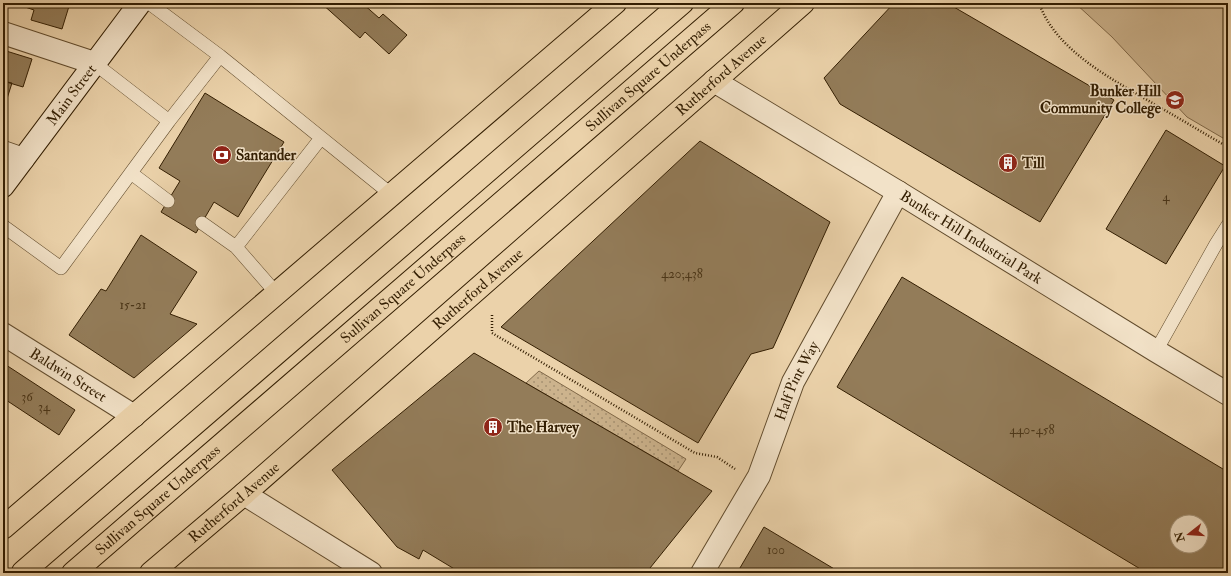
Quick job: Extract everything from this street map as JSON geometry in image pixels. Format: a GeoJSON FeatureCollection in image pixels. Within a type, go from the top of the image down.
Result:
{"type":"FeatureCollection","features":[{"type":"Feature","properties":{"kind":"main road"},"geometry":{"type":"LineString","coordinates":[[23,572],[682,3]]}},
{"type":"Feature","properties":{"kind":"main road","name":"Sullivan Square Underpass"},"geometry":{"type":"LineString","coordinates":[[73,573],[733,3]]}},
{"type":"Feature","properties":{"kind":"main road","name":"Rutherford Avenue"},"geometry":{"type":"LineString","coordinates":[[151,573],[244,494],[803,3]]}},
{"type":"Feature","properties":{"kind":"main road"},"geometry":{"type":"LineString","coordinates":[[3,528],[612,5]]}},
{"type":"Feature","properties":{"kind":"street","name":"Main Street"},"geometry":{"type":"LineString","coordinates":[[3,186],[140,3]]}},
{"type":"Feature","properties":{"kind":"street"},"geometry":{"type":"LineString","coordinates":[[3,33],[94,63]]}},
{"type":"Feature","properties":{"kind":"street","name":"Bunker Hill Industrial Park"},"geometry":{"type":"LineString","coordinates":[[714,80],[1228,394]]}},
{"type":"Feature","properties":{"kind":"street"},"geometry":{"type":"LineString","coordinates":[[3,152],[23,159]]}},
{"type":"Feature","properties":{"kind":"street","name":"Half Pint Way"},"geometry":{"type":"LineString","coordinates":[[702,573],[760,476],[792,382],[898,192]]}},
{"type":"Feature","properties":{"kind":"street","name":"Baldwin Street"},"geometry":{"type":"LineString","coordinates":[[3,334],[134,416]]}},
{"type":"Feature","properties":{"kind":"street"},"geometry":{"type":"LineString","coordinates":[[244,494],[371,573]]}},
{"type":"Feature","properties":{"kind":"lane"},"geometry":{"type":"LineString","coordinates":[[150,3],[220,56],[392,195]]}},
{"type":"Feature","properties":{"kind":"lane"},"geometry":{"type":"LineString","coordinates":[[3,226],[61,268],[130,173],[220,56]]}},
{"type":"Feature","properties":{"kind":"lane"},"geometry":{"type":"LineString","coordinates":[[94,63],[170,121]]}},
{"type":"Feature","properties":{"kind":"lane"},"geometry":{"type":"LineString","coordinates":[[236,247],[321,138]]}},
{"type":"Feature","properties":{"kind":"lane"},"geometry":{"type":"LineString","coordinates":[[130,173],[168,200]]}},
{"type":"Feature","properties":{"kind":"lane"},"geometry":{"type":"LineString","coordinates":[[202,223],[236,247],[276,294]]}},
{"type":"Feature","properties":{"kind":"lane"},"geometry":{"type":"LineString","coordinates":[[1156,351],[1228,225]]}},
{"type":"Feature","properties":{"kind":"path"},"geometry":{"type":"LineString","coordinates":[[1038,3],[1042,14],[1056,33],[1076,54],[1119,83],[1228,147]]}},
{"type":"Feature","properties":{"kind":"path"},"geometry":{"type":"LineString","coordinates":[[492,315],[492,333],[695,453],[717,458],[740,473]]}},
{"type":"Feature","properties":{"kind":"shaded area"},"geometry":{"type":"Polygon","coordinates":[[[1075,3],[1228,3],[1228,141],[1187,117],[1112,37],[1075,3]]]}},
{"type":"Feature","properties":{"kind":"shaded area"},"geometry":{"type":"Polygon","coordinates":[[[539,371],[686,459],[678,471],[526,383],[539,371]]]}},
{"type":"Feature","properties":{"kind":"building"},"geometry":{"type":"Polygon","coordinates":[[[13,3],[70,3],[62,29],[31,20],[34,10],[13,3]]]}},
{"type":"Feature","properties":{"kind":"building"},"geometry":{"type":"Polygon","coordinates":[[[321,3],[362,3],[379,18],[383,14],[407,35],[389,54],[365,32],[360,38],[321,3]]]}},
{"type":"Feature","properties":{"kind":"building","name":"Till"},"geometry":{"type":"Polygon","coordinates":[[[894,3],[947,3],[1114,100],[1040,222],[840,104],[824,78],[894,3]]]}},
{"type":"Feature","properties":{"kind":"building"},"geometry":{"type":"Polygon","coordinates":[[[3,50],[32,59],[23,87],[3,81],[3,50]]]}},
{"type":"Feature","properties":{"kind":"building"},"geometry":{"type":"Polygon","coordinates":[[[3,81],[12,83],[4,108],[3,108],[3,81]]]}},
{"type":"Feature","properties":{"kind":"building","name":"Santander"},"geometry":{"type":"Polygon","coordinates":[[[205,93],[284,142],[238,217],[214,202],[196,233],[161,212],[180,181],[159,168],[205,93]]]}},
{"type":"Feature","properties":{"kind":"building"},"geometry":{"type":"Polygon","coordinates":[[[1166,130],[1225,166],[1166,264],[1106,229],[1166,130]]]}},
{"type":"Feature","properties":{"kind":"building"},"geometry":{"type":"Polygon","coordinates":[[[700,141],[830,222],[773,348],[751,354],[698,443],[501,327],[700,141]]]}},
{"type":"Feature","properties":{"kind":"building"},"geometry":{"type":"Polygon","coordinates":[[[141,235],[197,272],[170,314],[197,324],[134,378],[69,335],[101,289],[106,291],[141,235]]]}},
{"type":"Feature","properties":{"kind":"building"},"geometry":{"type":"Polygon","coordinates":[[[902,277],[1228,472],[1228,573],[1147,573],[837,387],[902,277]]]}},
{"type":"Feature","properties":{"kind":"building","name":"The Harvey"},"geometry":{"type":"Polygon","coordinates":[[[474,353],[712,491],[646,573],[461,573],[423,550],[419,559],[397,547],[332,470],[474,353]]]}},
{"type":"Feature","properties":{"kind":"building"},"geometry":{"type":"Polygon","coordinates":[[[3,363],[75,410],[59,435],[3,398],[3,363]]]}},
{"type":"Feature","properties":{"kind":"building"},"geometry":{"type":"Polygon","coordinates":[[[764,527],[841,573],[737,573],[764,527]]]}},
{"type":"Feature","properties":{"kind":"place","name":"Bunker Hill Community College"},"geometry":{"type":"Point","coordinates":[1175,100]}},
{"type":"Feature","properties":{"kind":"place","name":"Santander"},"geometry":{"type":"Point","coordinates":[222,155]}},
{"type":"Feature","properties":{"kind":"place","name":"Till"},"geometry":{"type":"Point","coordinates":[1008,163]}},
{"type":"Feature","properties":{"kind":"place","name":"The Harvey"},"geometry":{"type":"Point","coordinates":[493,427]}}]}
